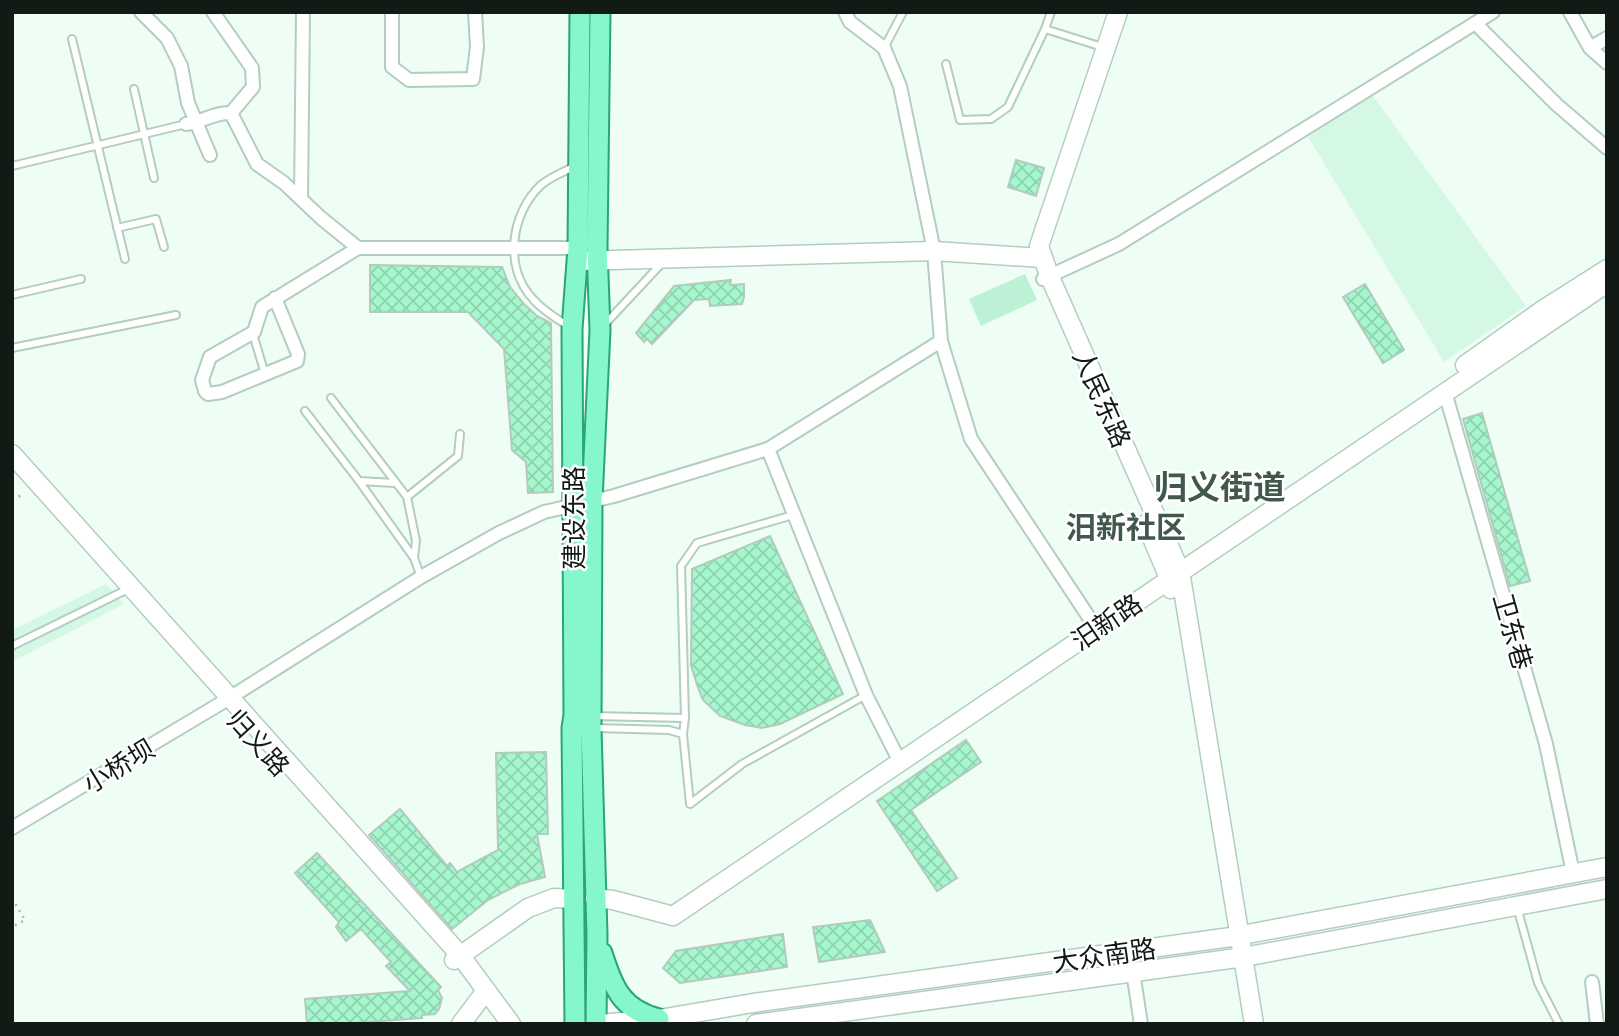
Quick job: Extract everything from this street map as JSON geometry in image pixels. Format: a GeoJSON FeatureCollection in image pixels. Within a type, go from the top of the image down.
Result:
{"type":"FeatureCollection","features":[{"type":"Feature","properties":{"kind":"main road","name":"建设东路"},"geometry":{"type":"LineString","coordinates":[[575,1024],[575,899],[600,330],[587,254],[580,163],[580,12]]}},
{"type":"Feature","properties":{"kind":"main road","name":"建设东路"},"geometry":{"type":"LineString","coordinates":[[597,1024],[597,934],[582,722],[572,504],[572,329],[587,254],[600,12]]}},
{"type":"Feature","properties":{"kind":"main road"},"geometry":{"type":"LineString","coordinates":[[597,934],[617,993],[641,1015],[659,1019]]}},
{"type":"Feature","properties":{"kind":"street"},"geometry":{"type":"LineString","coordinates":[[141,12],[167,38],[181,66],[191,123],[210,155]]}},
{"type":"Feature","properties":{"kind":"street"},"geometry":{"type":"LineString","coordinates":[[213,12],[252,68],[253,87],[231,113]]}},
{"type":"Feature","properties":{"kind":"street"},"geometry":{"type":"LineString","coordinates":[[300,198],[303,12]]}},
{"type":"Feature","properties":{"kind":"street"},"geometry":{"type":"LineString","coordinates":[[392,12],[392,67],[408,80],[474,79],[477,47],[475,12]]}},
{"type":"Feature","properties":{"kind":"street"},"geometry":{"type":"LineString","coordinates":[[845,12],[850,22],[884,48],[900,86],[933,249],[941,341],[971,439],[1093,624]]}},
{"type":"Feature","properties":{"kind":"street"},"geometry":{"type":"LineString","coordinates":[[1035,252],[1108,12]]}},
{"type":"Feature","properties":{"kind":"street"},"geometry":{"type":"LineString","coordinates":[[1035,252],[1118,12]]}},
{"type":"Feature","properties":{"kind":"street"},"geometry":{"type":"LineString","coordinates":[[1046,277],[1119,244],[1493,12]]}},
{"type":"Feature","properties":{"kind":"street"},"geometry":{"type":"LineString","coordinates":[[1570,12],[1590,48],[1607,63]]}},
{"type":"Feature","properties":{"kind":"street"},"geometry":{"type":"LineString","coordinates":[[1475,23],[1556,104],[1607,148]]}},
{"type":"Feature","properties":{"kind":"street"},"geometry":{"type":"LineString","coordinates":[[1590,48],[1607,38]]}},
{"type":"Feature","properties":{"kind":"street"},"geometry":{"type":"LineString","coordinates":[[191,123],[220,112],[231,113]]}},
{"type":"Feature","properties":{"kind":"street"},"geometry":{"type":"LineString","coordinates":[[231,113],[257,164],[284,183],[358,248]]}},
{"type":"Feature","properties":{"kind":"street"},"geometry":{"type":"LineString","coordinates":[[275,298],[298,355],[297,361],[215,394],[208,394],[203,386],[210,357],[253,334],[257,328],[261,307],[275,298],[358,248],[513,248],[587,254],[933,249],[1035,252]]}},
{"type":"Feature","properties":{"kind":"street","name":"人民东路"},"geometry":{"type":"LineString","coordinates":[[1035,252],[1173,570],[1239,958]]}},
{"type":"Feature","properties":{"kind":"street"},"geometry":{"type":"LineString","coordinates":[[1173,570],[1544,309],[1607,269]]}},
{"type":"Feature","properties":{"kind":"street","name":"汨新路"},"geometry":{"type":"LineString","coordinates":[[595,898],[673,916],[897,757],[1093,624],[1607,283]]}},
{"type":"Feature","properties":{"kind":"street","name":"小桥坝"},"geometry":{"type":"LineString","coordinates":[[12,828],[226,700],[421,577],[499,533],[544,512],[592,501],[768,449],[941,341]]}},
{"type":"Feature","properties":{"kind":"street","name":"卫东巷"},"geometry":{"type":"LineString","coordinates":[[1445,392],[1546,744],[1573,873]]}},
{"type":"Feature","properties":{"kind":"street"},"geometry":{"type":"LineString","coordinates":[[768,449],[866,695],[897,757]]}},
{"type":"Feature","properties":{"kind":"street"},"geometry":{"type":"LineString","coordinates":[[12,454],[226,700],[457,958],[511,1024]]}},
{"type":"Feature","properties":{"kind":"street","name":"归义路"},"geometry":{"type":"LineString","coordinates":[[12,464],[226,700]]}},
{"type":"Feature","properties":{"kind":"street","name":"大众南路"},"geometry":{"type":"LineString","coordinates":[[597,1024],[659,1019],[753,1003],[1236,936],[1607,867]]}},
{"type":"Feature","properties":{"kind":"street","name":"大众南路"},"geometry":{"type":"LineString","coordinates":[[756,1024],[1239,958],[1607,889]]}},
{"type":"Feature","properties":{"kind":"street"},"geometry":{"type":"LineString","coordinates":[[457,958],[528,908],[554,898],[575,899]]}},
{"type":"Feature","properties":{"kind":"street"},"geometry":{"type":"LineString","coordinates":[[457,958],[502,1024]]}},
{"type":"Feature","properties":{"kind":"street"},"geometry":{"type":"LineString","coordinates":[[1239,958],[1244,1024]]}},
{"type":"Feature","properties":{"kind":"street"},"geometry":{"type":"LineString","coordinates":[[1239,958],[1254,1024]]}},
{"type":"Feature","properties":{"kind":"street"},"geometry":{"type":"LineString","coordinates":[[1133,972],[1141,1024]]}},
{"type":"Feature","properties":{"kind":"street"},"geometry":{"type":"LineString","coordinates":[[1592,982],[1597,1024]]}},
{"type":"Feature","properties":{"kind":"street"},"geometry":{"type":"LineString","coordinates":[[461,1024],[482,996]]}},
{"type":"Feature","properties":{"kind":"lane"},"geometry":{"type":"LineString","coordinates":[[884,48],[903,12]]}},
{"type":"Feature","properties":{"kind":"lane"},"geometry":{"type":"LineString","coordinates":[[946,64],[960,120],[991,119],[1008,107],[1051,12]]}},
{"type":"Feature","properties":{"kind":"lane"},"geometry":{"type":"LineString","coordinates":[[1045,29],[1096,45]]}},
{"type":"Feature","properties":{"kind":"lane"},"geometry":{"type":"LineString","coordinates":[[72,39],[125,259]]}},
{"type":"Feature","properties":{"kind":"lane"},"geometry":{"type":"LineString","coordinates":[[134,89],[154,178]]}},
{"type":"Feature","properties":{"kind":"lane"},"geometry":{"type":"LineString","coordinates":[[12,166],[191,123]]}},
{"type":"Feature","properties":{"kind":"lane"},"geometry":{"type":"LineString","coordinates":[[572,329],[532,299],[520,279],[513,248],[518,221],[526,201],[544,182],[580,163]]}},
{"type":"Feature","properties":{"kind":"lane"},"geometry":{"type":"LineString","coordinates":[[117,228],[156,219],[164,247]]}},
{"type":"Feature","properties":{"kind":"lane"},"geometry":{"type":"LineString","coordinates":[[600,330],[671,253]]}},
{"type":"Feature","properties":{"kind":"lane"},"geometry":{"type":"LineString","coordinates":[[12,295],[81,279]]}},
{"type":"Feature","properties":{"kind":"lane"},"geometry":{"type":"LineString","coordinates":[[12,348],[176,315]]}},
{"type":"Feature","properties":{"kind":"lane"},"geometry":{"type":"LineString","coordinates":[[253,334],[265,374]]}},
{"type":"Feature","properties":{"kind":"lane"},"geometry":{"type":"LineString","coordinates":[[331,398],[407,497],[416,541],[414,558]]}},
{"type":"Feature","properties":{"kind":"lane"},"geometry":{"type":"LineString","coordinates":[[305,411],[414,558],[421,577]]}},
{"type":"Feature","properties":{"kind":"lane"},"geometry":{"type":"LineString","coordinates":[[407,497],[458,456],[460,434]]}},
{"type":"Feature","properties":{"kind":"lane"},"geometry":{"type":"LineString","coordinates":[[359,481],[394,483]]}},
{"type":"Feature","properties":{"kind":"lane"},"geometry":{"type":"LineString","coordinates":[[795,514],[696,542],[681,566],[685,718],[683,734],[690,804],[742,764],[866,695]]}},
{"type":"Feature","properties":{"kind":"lane"},"geometry":{"type":"LineString","coordinates":[[12,646],[126,590]]}},
{"type":"Feature","properties":{"kind":"lane"},"geometry":{"type":"LineString","coordinates":[[582,722],[685,718]]}},
{"type":"Feature","properties":{"kind":"lane"},"geometry":{"type":"LineString","coordinates":[[582,722],[669,730],[683,734]]}},
{"type":"Feature","properties":{"kind":"lane"},"geometry":{"type":"LineString","coordinates":[[1517,906],[1538,983],[1559,1024]]}},
{"type":"Feature","properties":{"kind":"path"},"geometry":{"type":"LineString","coordinates":[[12,499],[36,490]]}},
{"type":"Feature","properties":{"kind":"path"},"geometry":{"type":"LineString","coordinates":[[12,898],[25,920],[12,927]]}},
{"type":"Feature","properties":{"kind":"shaded area"},"geometry":{"type":"Polygon","coordinates":[[[1370,92],[1526,306],[1444,362],[1308,137],[1370,92]]]}},
{"type":"Feature","properties":{"kind":"shaded area"},"geometry":{"type":"Polygon","coordinates":[[[1025,274],[1037,300],[981,326],[969,299],[1025,274]]]}},
{"type":"Feature","properties":{"kind":"shaded area"},"geometry":{"type":"Polygon","coordinates":[[[106,584],[124,604],[12,662],[12,630],[106,584]]]}},
{"type":"Feature","properties":{"kind":"building"},"geometry":{"type":"Polygon","coordinates":[[[1016,160],[1044,168],[1036,196],[1008,187],[1016,160]]]}},
{"type":"Feature","properties":{"kind":"building"},"geometry":{"type":"Polygon","coordinates":[[[370,265],[502,267],[510,287],[523,303],[537,316],[551,323],[553,492],[528,493],[526,462],[512,450],[504,349],[468,312],[370,312],[370,265]]]}},
{"type":"Feature","properties":{"kind":"building"},"geometry":{"type":"Polygon","coordinates":[[[731,280],[730,285],[744,284],[742,304],[710,306],[709,299],[694,300],[652,344],[647,339],[644,342],[636,333],[674,286],[731,280]]]}},
{"type":"Feature","properties":{"kind":"building"},"geometry":{"type":"Polygon","coordinates":[[[1365,284],[1404,350],[1383,363],[1343,297],[1365,284]]]}},
{"type":"Feature","properties":{"kind":"building"},"geometry":{"type":"Polygon","coordinates":[[[1482,413],[1530,581],[1510,586],[1463,419],[1482,413]]]}},
{"type":"Feature","properties":{"kind":"building"},"geometry":{"type":"Polygon","coordinates":[[[770,536],[843,694],[780,724],[762,728],[720,716],[703,700],[691,665],[692,569],[770,536]]]}},
{"type":"Feature","properties":{"kind":"building"},"geometry":{"type":"Polygon","coordinates":[[[966,740],[981,762],[911,810],[957,878],[937,891],[877,801],[966,740]]]}},
{"type":"Feature","properties":{"kind":"building"},"geometry":{"type":"Polygon","coordinates":[[[546,752],[548,834],[537,834],[545,877],[520,884],[488,900],[452,929],[369,835],[400,809],[447,866],[450,863],[457,872],[498,850],[496,753],[546,752]]]}},
{"type":"Feature","properties":{"kind":"building"},"geometry":{"type":"Polygon","coordinates":[[[317,853],[441,987],[438,990],[442,998],[435,1014],[422,1015],[422,1018],[307,1024],[305,999],[410,991],[386,966],[391,962],[361,929],[346,941],[336,927],[339,922],[295,873],[317,853]]]}},
{"type":"Feature","properties":{"kind":"building"},"geometry":{"type":"Polygon","coordinates":[[[870,920],[885,952],[819,962],[813,927],[870,920]]]}},
{"type":"Feature","properties":{"kind":"building"},"geometry":{"type":"Polygon","coordinates":[[[783,934],[787,967],[680,983],[663,968],[676,951],[783,934]]]}},
{"type":"Feature","properties":{"kind":"district","name":"归义街道"},"geometry":{"type":"Point","coordinates":[1220,486]}},
{"type":"Feature","properties":{"kind":"district","name":"汨新社区"},"geometry":{"type":"Point","coordinates":[1126,526]}}]}
